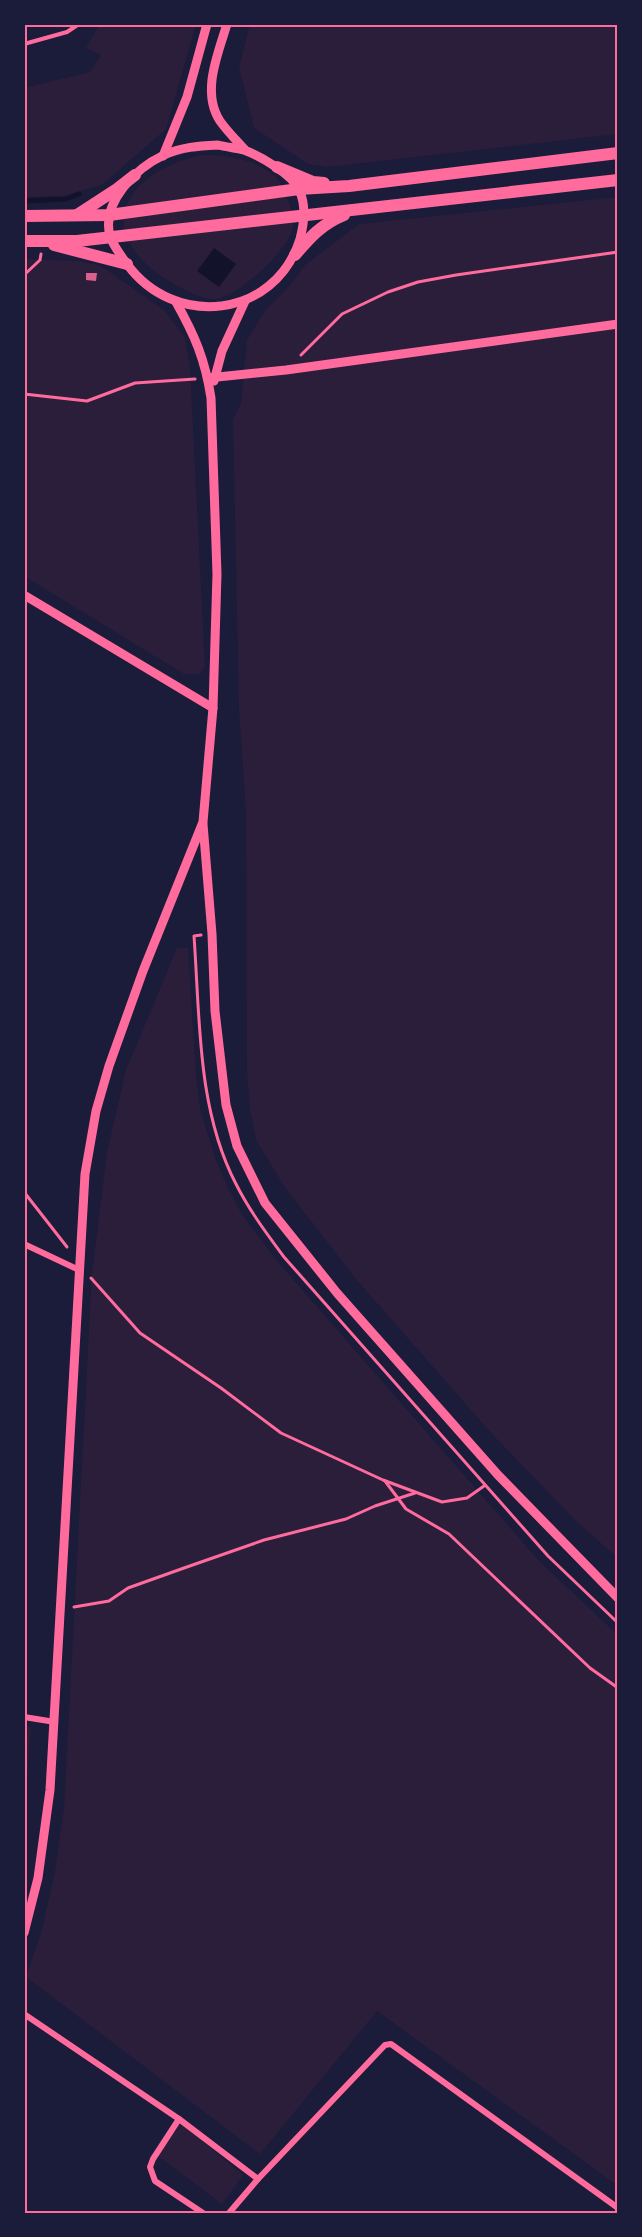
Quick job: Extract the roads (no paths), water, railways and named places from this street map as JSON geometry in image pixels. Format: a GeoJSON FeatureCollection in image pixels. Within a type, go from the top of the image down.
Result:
{"type":"FeatureCollection","features":[{"type":"Feature","properties":{"kind":"highway"},"geometry":{"type":"LineString","coordinates":[[24,216],[109,215],[299,189],[349,186],[618,153]]}},
{"type":"Feature","properties":{"kind":"highway"},"geometry":{"type":"LineString","coordinates":[[277,167],[313,182],[349,186]]}},
{"type":"Feature","properties":{"kind":"highway"},"geometry":{"type":"LineString","coordinates":[[75,217],[135,175]]}},
{"type":"Feature","properties":{"kind":"highway"},"geometry":{"type":"LineString","coordinates":[[24,241],[110,237],[618,180]]}},
{"type":"Feature","properties":{"kind":"highway"},"geometry":{"type":"LineString","coordinates":[[295,255],[313,233],[329,221],[356,210]]}},
{"type":"Feature","properties":{"kind":"highway"},"geometry":{"type":"LineString","coordinates":[[41,241],[127,264]]}},
{"type":"Feature","properties":{"kind":"street"},"geometry":{"type":"LineString","coordinates":[[163,156],[187,97],[207,24]]}},
{"type":"Feature","properties":{"kind":"street"},"geometry":{"type":"LineString","coordinates":[[227,24],[212,76],[212,100],[220,121],[245,150]]}},
{"type":"Feature","properties":{"kind":"street"},"geometry":{"type":"LineString","coordinates":[[218,145],[245,150],[277,167],[299,189],[304,215],[295,255],[274,283],[245,301],[222,307],[199,307],[176,302],[148,287],[127,264],[110,237],[109,215],[118,195],[135,175],[163,156],[190,147],[218,145]]}},
{"type":"Feature","properties":{"kind":"street"},"geometry":{"type":"LineString","coordinates":[[211,377],[245,301]]}},
{"type":"Feature","properties":{"kind":"street"},"geometry":{"type":"LineString","coordinates":[[176,302],[196,337],[211,377],[217,574],[213,708],[203,822],[212,934],[215,1011],[221,1071],[234,1136],[248,1172],[265,1203],[337,1293],[498,1475],[618,1598]]}},
{"type":"Feature","properties":{"kind":"street"},"geometry":{"type":"LineString","coordinates":[[211,377],[286,370],[618,324]]}},
{"type":"Feature","properties":{"kind":"street"},"geometry":{"type":"LineString","coordinates":[[24,595],[213,708]]}},
{"type":"Feature","properties":{"kind":"street"},"geometry":{"type":"LineString","coordinates":[[24,1933],[45,1839],[55,1722],[85,1174],[96,1111],[125,1019],[203,822]]}},
{"type":"Feature","properties":{"kind":"street"},"geometry":{"type":"LineString","coordinates":[[24,1244],[79,1268]]}},
{"type":"Feature","properties":{"kind":"street"},"geometry":{"type":"LineString","coordinates":[[24,1717],[55,1722]]}},
{"type":"Feature","properties":{"kind":"street"},"geometry":{"type":"LineString","coordinates":[[24,2014],[179,2119],[258,2179]]}},
{"type":"Feature","properties":{"kind":"street"},"geometry":{"type":"LineString","coordinates":[[229,2213],[258,2179],[385,2045],[391,2044],[618,2208]]}},
{"type":"Feature","properties":{"kind":"street"},"geometry":{"type":"LineString","coordinates":[[179,2119],[150,2167],[155,2181],[204,2213]]}},
{"type":"Feature","properties":{"kind":"lane"},"geometry":{"type":"LineString","coordinates":[[24,44],[67,32],[79,24]]}},
{"type":"Feature","properties":{"kind":"waterway"},"geometry":{"type":"LineString","coordinates":[[24,201],[66,199],[79,194]]}}]}
